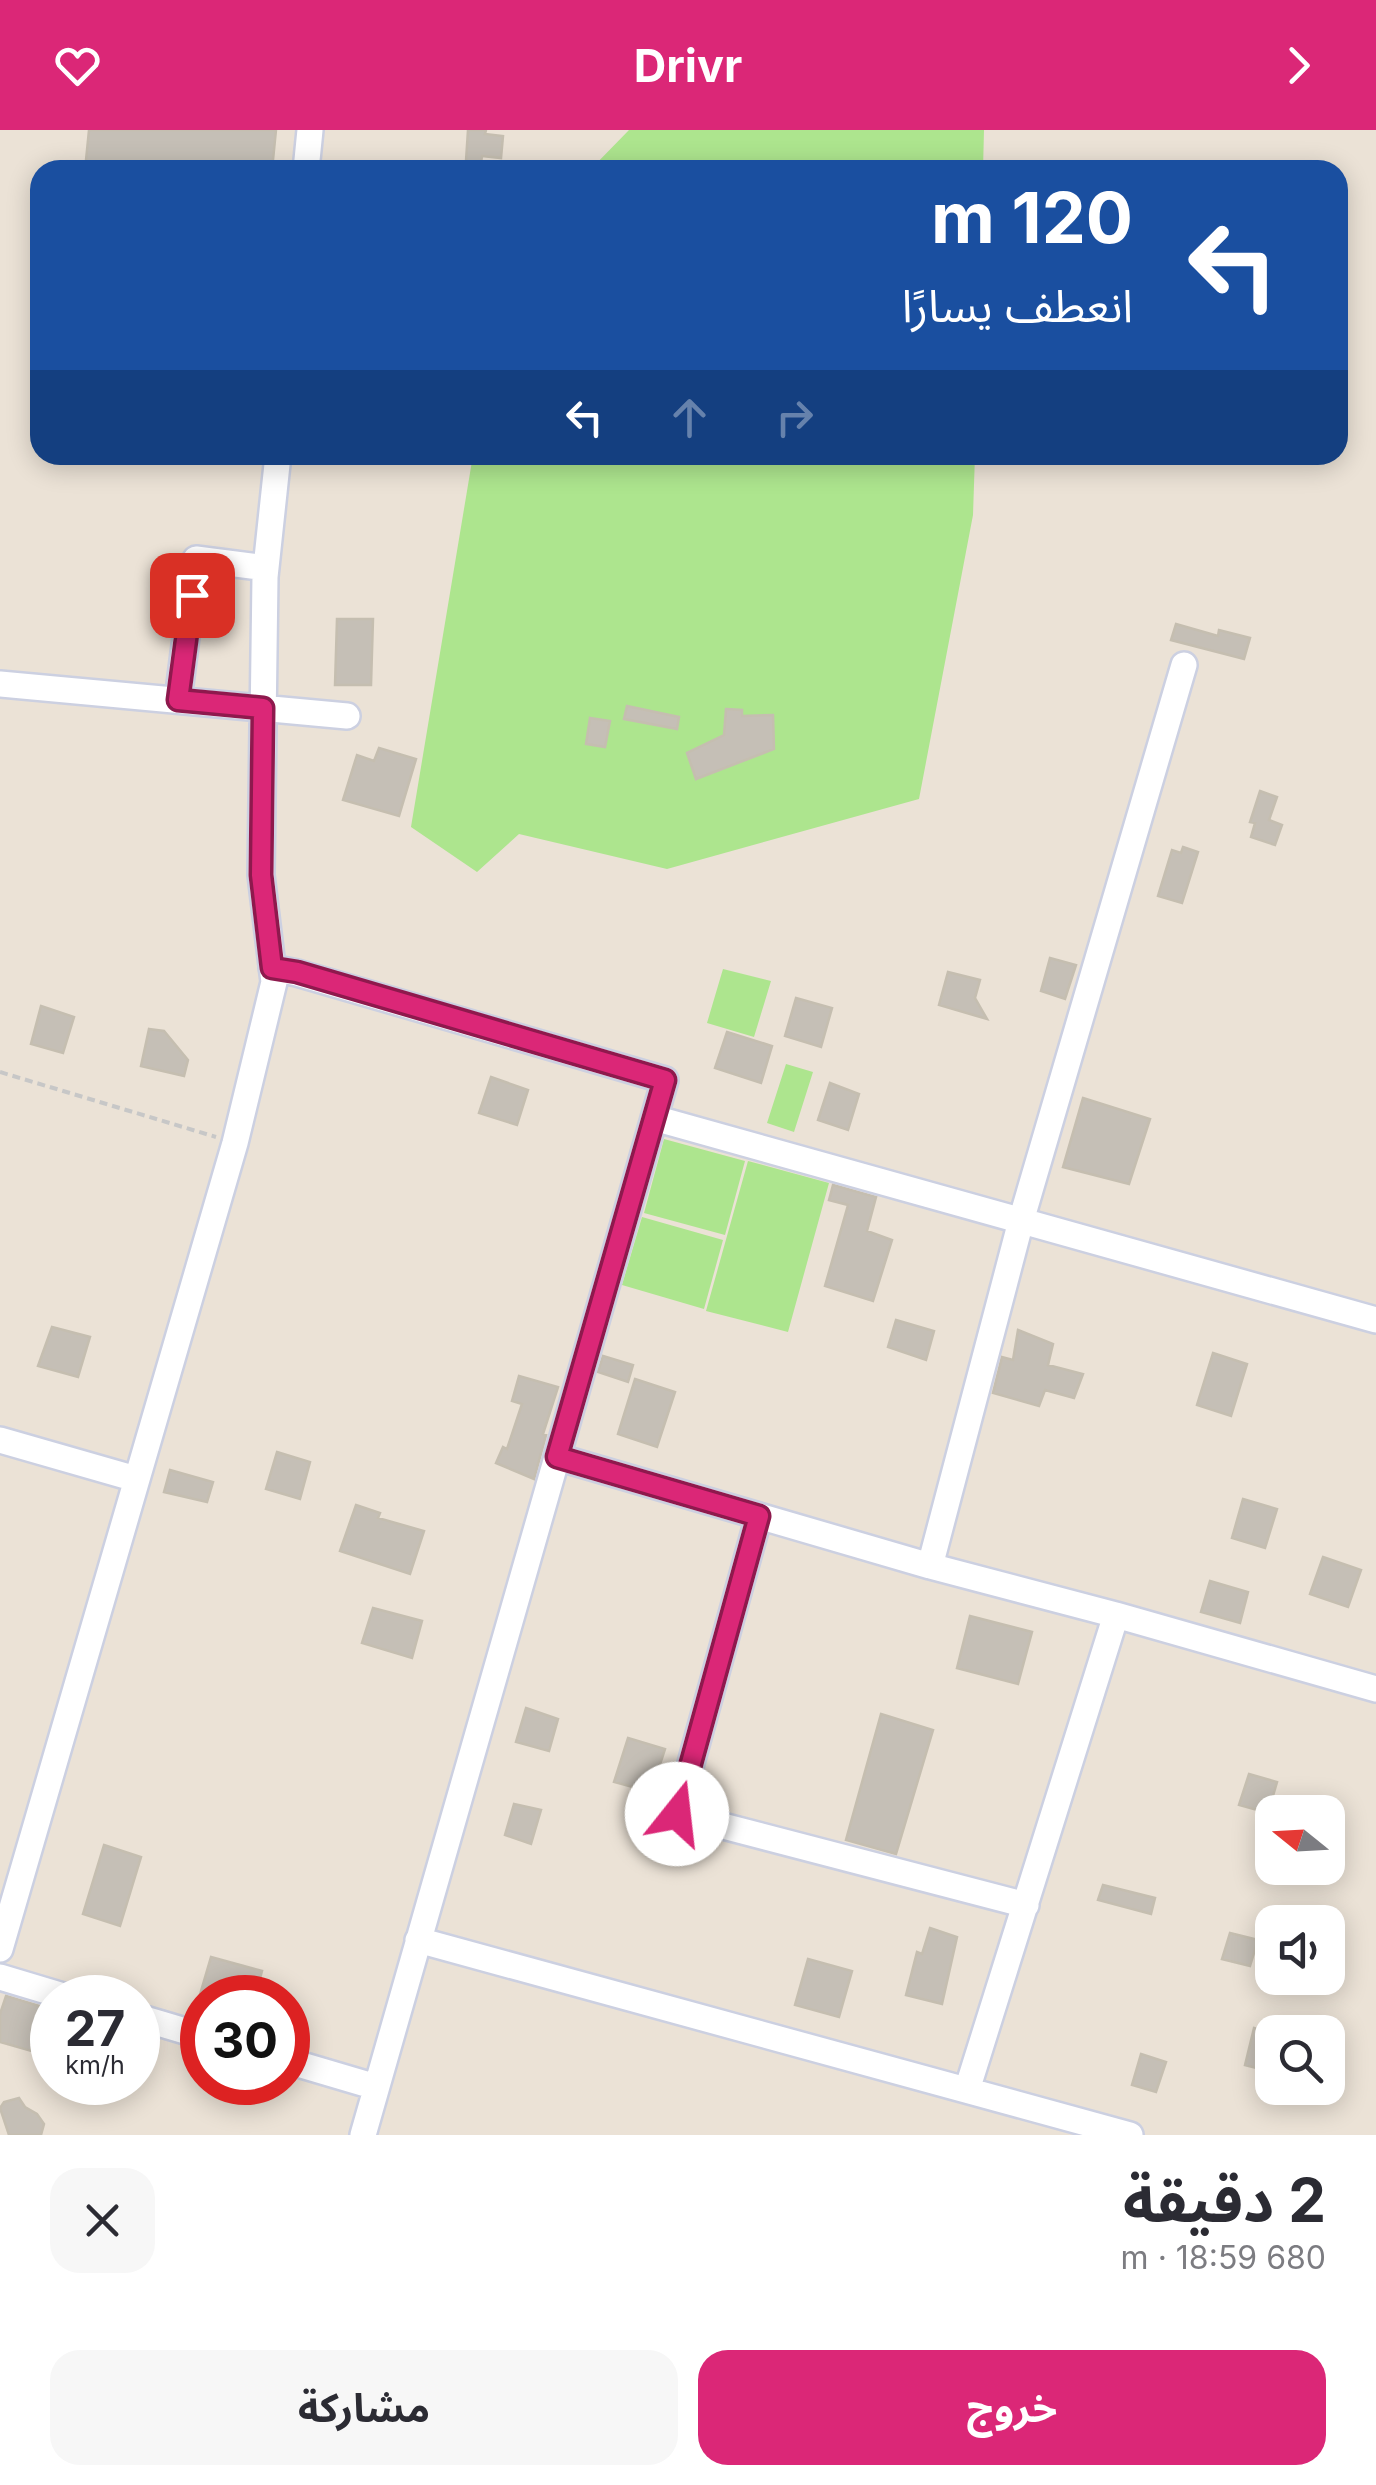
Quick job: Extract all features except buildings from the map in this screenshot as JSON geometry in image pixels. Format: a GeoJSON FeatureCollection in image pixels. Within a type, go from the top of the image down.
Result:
{"type":"FeatureCollection","features":[{"type":"Feature","properties":{"kind":"street"},"geometry":{"type":"LineString","coordinates":[[307,160],[310,130]]}},
{"type":"Feature","properties":{"kind":"street"},"geometry":{"type":"LineString","coordinates":[[0,1949],[235,1143],[274,982],[261,875],[266,568],[277,465]]}},
{"type":"Feature","properties":{"kind":"street"},"geometry":{"type":"LineString","coordinates":[[178,700],[196,560],[266,568]]}},
{"type":"Feature","properties":{"kind":"street"},"geometry":{"type":"LineString","coordinates":[[930,1566],[1022,1221],[1184,665]]}},
{"type":"Feature","properties":{"kind":"street"},"geometry":{"type":"LineString","coordinates":[[0,684],[347,716]]}},
{"type":"Feature","properties":{"kind":"street"},"geometry":{"type":"LineString","coordinates":[[272,968],[297,972],[665,1080],[363,2135]]}},
{"type":"Feature","properties":{"kind":"street"},"geometry":{"type":"LineString","coordinates":[[654,1118],[1376,1320]]}},
{"type":"Feature","properties":{"kind":"street"},"geometry":{"type":"LineString","coordinates":[[0,1440],[136,1478]]}},
{"type":"Feature","properties":{"kind":"street"},"geometry":{"type":"LineString","coordinates":[[557,1457],[930,1566],[1376,1689]]}},
{"type":"Feature","properties":{"kind":"street"},"geometry":{"type":"LineString","coordinates":[[759,1516],[677,1814],[1026,1905]]}},
{"type":"Feature","properties":{"kind":"street"},"geometry":{"type":"LineString","coordinates":[[967,2090],[1116,1615]]}},
{"type":"Feature","properties":{"kind":"street"},"geometry":{"type":"LineString","coordinates":[[418,1940],[1130,2135]]}},
{"type":"Feature","properties":{"kind":"street"},"geometry":{"type":"LineString","coordinates":[[0,1977],[30,1986]]}},
{"type":"Feature","properties":{"kind":"street"},"geometry":{"type":"LineString","coordinates":[[310,2068],[376,2087]]}},
{"type":"Feature","properties":{"kind":"path"},"geometry":{"type":"LineString","coordinates":[[0,1072],[235,1143]]}},
{"type":"Feature","properties":{"kind":"green space"},"geometry":{"type":"Polygon","coordinates":[[[629,130],[984,130],[983,160],[600,160],[629,130]]]}},
{"type":"Feature","properties":{"kind":"green space"},"geometry":{"type":"Polygon","coordinates":[[[471,465],[975,465],[973,515],[919,799],[667,869],[519,834],[477,872],[411,827],[471,465]]]}},
{"type":"Feature","properties":{"kind":"green space"},"geometry":{"type":"Polygon","coordinates":[[[723,969],[771,981],[754,1037],[707,1023],[723,969]]]}},
{"type":"Feature","properties":{"kind":"green space"},"geometry":{"type":"Polygon","coordinates":[[[786,1064],[813,1072],[794,1132],[767,1123],[786,1064]]]}},
{"type":"Feature","properties":{"kind":"green space"},"geometry":{"type":"Polygon","coordinates":[[[664,1139],[745,1161],[725,1235],[644,1213],[664,1139]]]}},
{"type":"Feature","properties":{"kind":"green space"},"geometry":{"type":"Polygon","coordinates":[[[748,1161],[829,1183],[788,1332],[706,1311],[748,1161]]]}},
{"type":"Feature","properties":{"kind":"green space"},"geometry":{"type":"Polygon","coordinates":[[[642,1217],[723,1240],[704,1309],[622,1285],[642,1217]]]}},
{"type":"Feature","properties":{"kind":"route"},"geometry":{"type":"LineString","coordinates":[[192,595],[178,700],[263,708],[261,875],[272,968],[297,972],[665,1080],[557,1457],[759,1516],[677,1814]]}}]}
